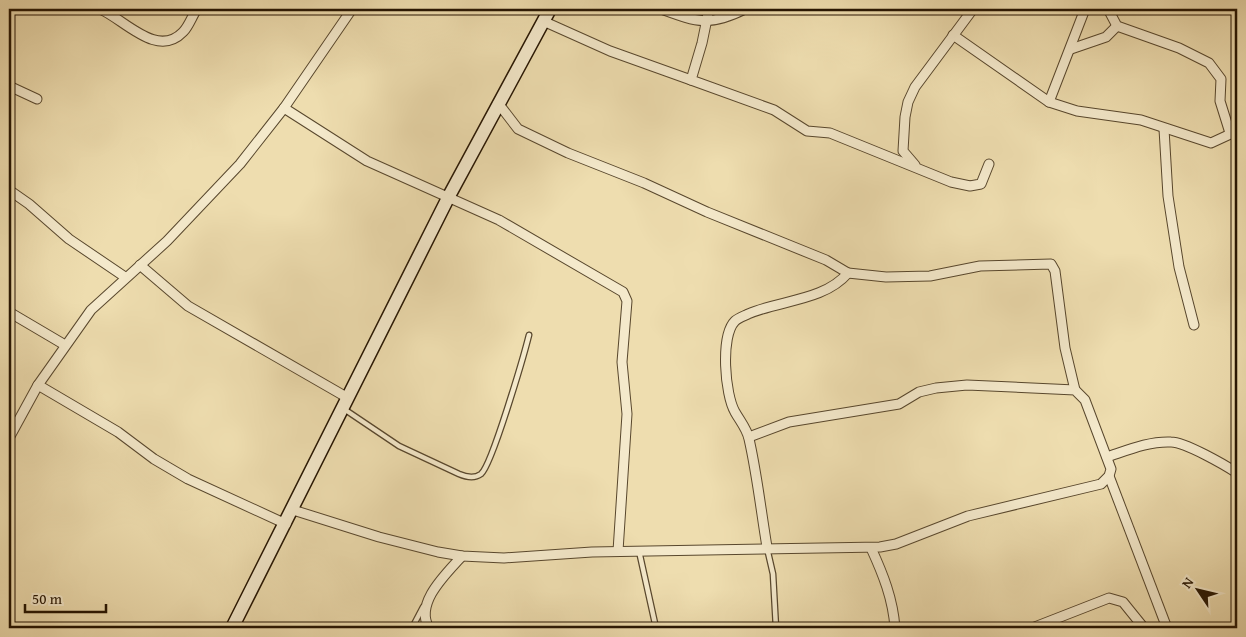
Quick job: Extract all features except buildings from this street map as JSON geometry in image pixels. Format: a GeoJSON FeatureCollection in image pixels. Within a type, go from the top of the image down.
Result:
{"type":"FeatureCollection","features":[{"type":"Feature","properties":{"kind":"street"},"geometry":{"type":"LineString","coordinates":[[100,9],[138,34],[155,41],[168,42],[184,30],[197,9]]}},
{"type":"Feature","properties":{"kind":"street"},"geometry":{"type":"LineString","coordinates":[[9,438],[38,386],[65,345],[95,305],[167,242],[234,170],[284,108],[352,9]]}},
{"type":"Feature","properties":{"kind":"street"},"geometry":{"type":"LineString","coordinates":[[232,628],[286,524],[449,196],[550,9]]}},
{"type":"Feature","properties":{"kind":"street"},"geometry":{"type":"LineString","coordinates":[[661,9],[706,22],[726,18],[746,9]]}},
{"type":"Feature","properties":{"kind":"street"},"geometry":{"type":"LineString","coordinates":[[691,80],[702,43],[709,9]]}},
{"type":"Feature","properties":{"kind":"street"},"geometry":{"type":"LineString","coordinates":[[917,167],[903,151],[908,102],[914,87],[973,9]]}},
{"type":"Feature","properties":{"kind":"street"},"geometry":{"type":"LineString","coordinates":[[1049,102],[1085,9]]}},
{"type":"Feature","properties":{"kind":"street"},"geometry":{"type":"LineString","coordinates":[[953,35],[1049,102],[1077,111],[1141,120],[1211,143],[1234,132],[1220,101],[1221,79],[1209,63],[1179,48],[1117,26],[1108,9]]}},
{"type":"Feature","properties":{"kind":"street"},"geometry":{"type":"LineString","coordinates":[[543,21],[610,51],[774,110],[807,131],[830,133],[951,182],[970,186],[981,184],[989,164]]}},
{"type":"Feature","properties":{"kind":"street"},"geometry":{"type":"LineString","coordinates":[[1071,49],[1106,37],[1117,26]]}},
{"type":"Feature","properties":{"kind":"street"},"geometry":{"type":"LineString","coordinates":[[9,86],[38,99]]}},
{"type":"Feature","properties":{"kind":"street"},"geometry":{"type":"LineString","coordinates":[[293,510],[387,539],[462,556],[504,558],[618,551],[871,548],[896,544],[968,516],[1101,484],[1109,476],[1111,469],[1085,400],[1075,390],[1065,348],[1055,271],[1051,264],[980,266],[930,276],[886,276],[848,273],[826,260],[707,212],[644,183],[568,154],[518,129],[498,103]]}},
{"type":"Feature","properties":{"kind":"street"},"geometry":{"type":"LineString","coordinates":[[284,108],[367,161],[393,175],[449,196],[553,250],[623,292],[627,306],[622,362],[627,414],[618,551]]}},
{"type":"Feature","properties":{"kind":"street"},"geometry":{"type":"LineString","coordinates":[[1164,129],[1164,148],[1172,224],[1179,267],[1194,325]]}},
{"type":"Feature","properties":{"kind":"street"},"geometry":{"type":"LineString","coordinates":[[9,190],[29,204],[70,239],[125,277]]}},
{"type":"Feature","properties":{"kind":"street"},"geometry":{"type":"LineString","coordinates":[[140,265],[188,306],[345,403]]}},
{"type":"Feature","properties":{"kind":"street"},"geometry":{"type":"LineString","coordinates":[[766,548],[749,437],[734,412],[729,386],[725,348],[728,333],[735,320],[764,307],[816,294],[832,287],[848,273]]}},
{"type":"Feature","properties":{"kind":"street"},"geometry":{"type":"LineString","coordinates":[[9,312],[65,345]]}},
{"type":"Feature","properties":{"kind":"street"},"geometry":{"type":"LineString","coordinates":[[749,437],[789,422],[899,404],[919,392],[936,388],[967,385],[1075,390]]}},
{"type":"Feature","properties":{"kind":"street"},"geometry":{"type":"LineString","coordinates":[[38,386],[118,432],[154,459],[188,479],[286,524]]}},
{"type":"Feature","properties":{"kind":"street"},"geometry":{"type":"LineString","coordinates":[[1107,457],[1144,445],[1173,442],[1200,453],[1237,473]]}},
{"type":"Feature","properties":{"kind":"street"},"geometry":{"type":"LineString","coordinates":[[1109,476],[1166,628]]}},
{"type":"Feature","properties":{"kind":"street"},"geometry":{"type":"LineString","coordinates":[[871,548],[884,576],[894,611],[894,628]]}},
{"type":"Feature","properties":{"kind":"street"},"geometry":{"type":"LineString","coordinates":[[430,628],[426,620],[428,597],[462,556]]}},
{"type":"Feature","properties":{"kind":"street"},"geometry":{"type":"LineString","coordinates":[[1032,628],[1109,598],[1124,602],[1144,628]]}},
{"type":"Feature","properties":{"kind":"lane"},"geometry":{"type":"LineString","coordinates":[[345,403],[389,440],[469,478],[482,473],[489,460],[514,388],[529,335]]}},
{"type":"Feature","properties":{"kind":"lane"},"geometry":{"type":"LineString","coordinates":[[766,548],[773,574],[776,628]]}},
{"type":"Feature","properties":{"kind":"lane"},"geometry":{"type":"LineString","coordinates":[[639,552],[656,628]]}},
{"type":"Feature","properties":{"kind":"lane"},"geometry":{"type":"LineString","coordinates":[[412,628],[428,597]]}}]}
